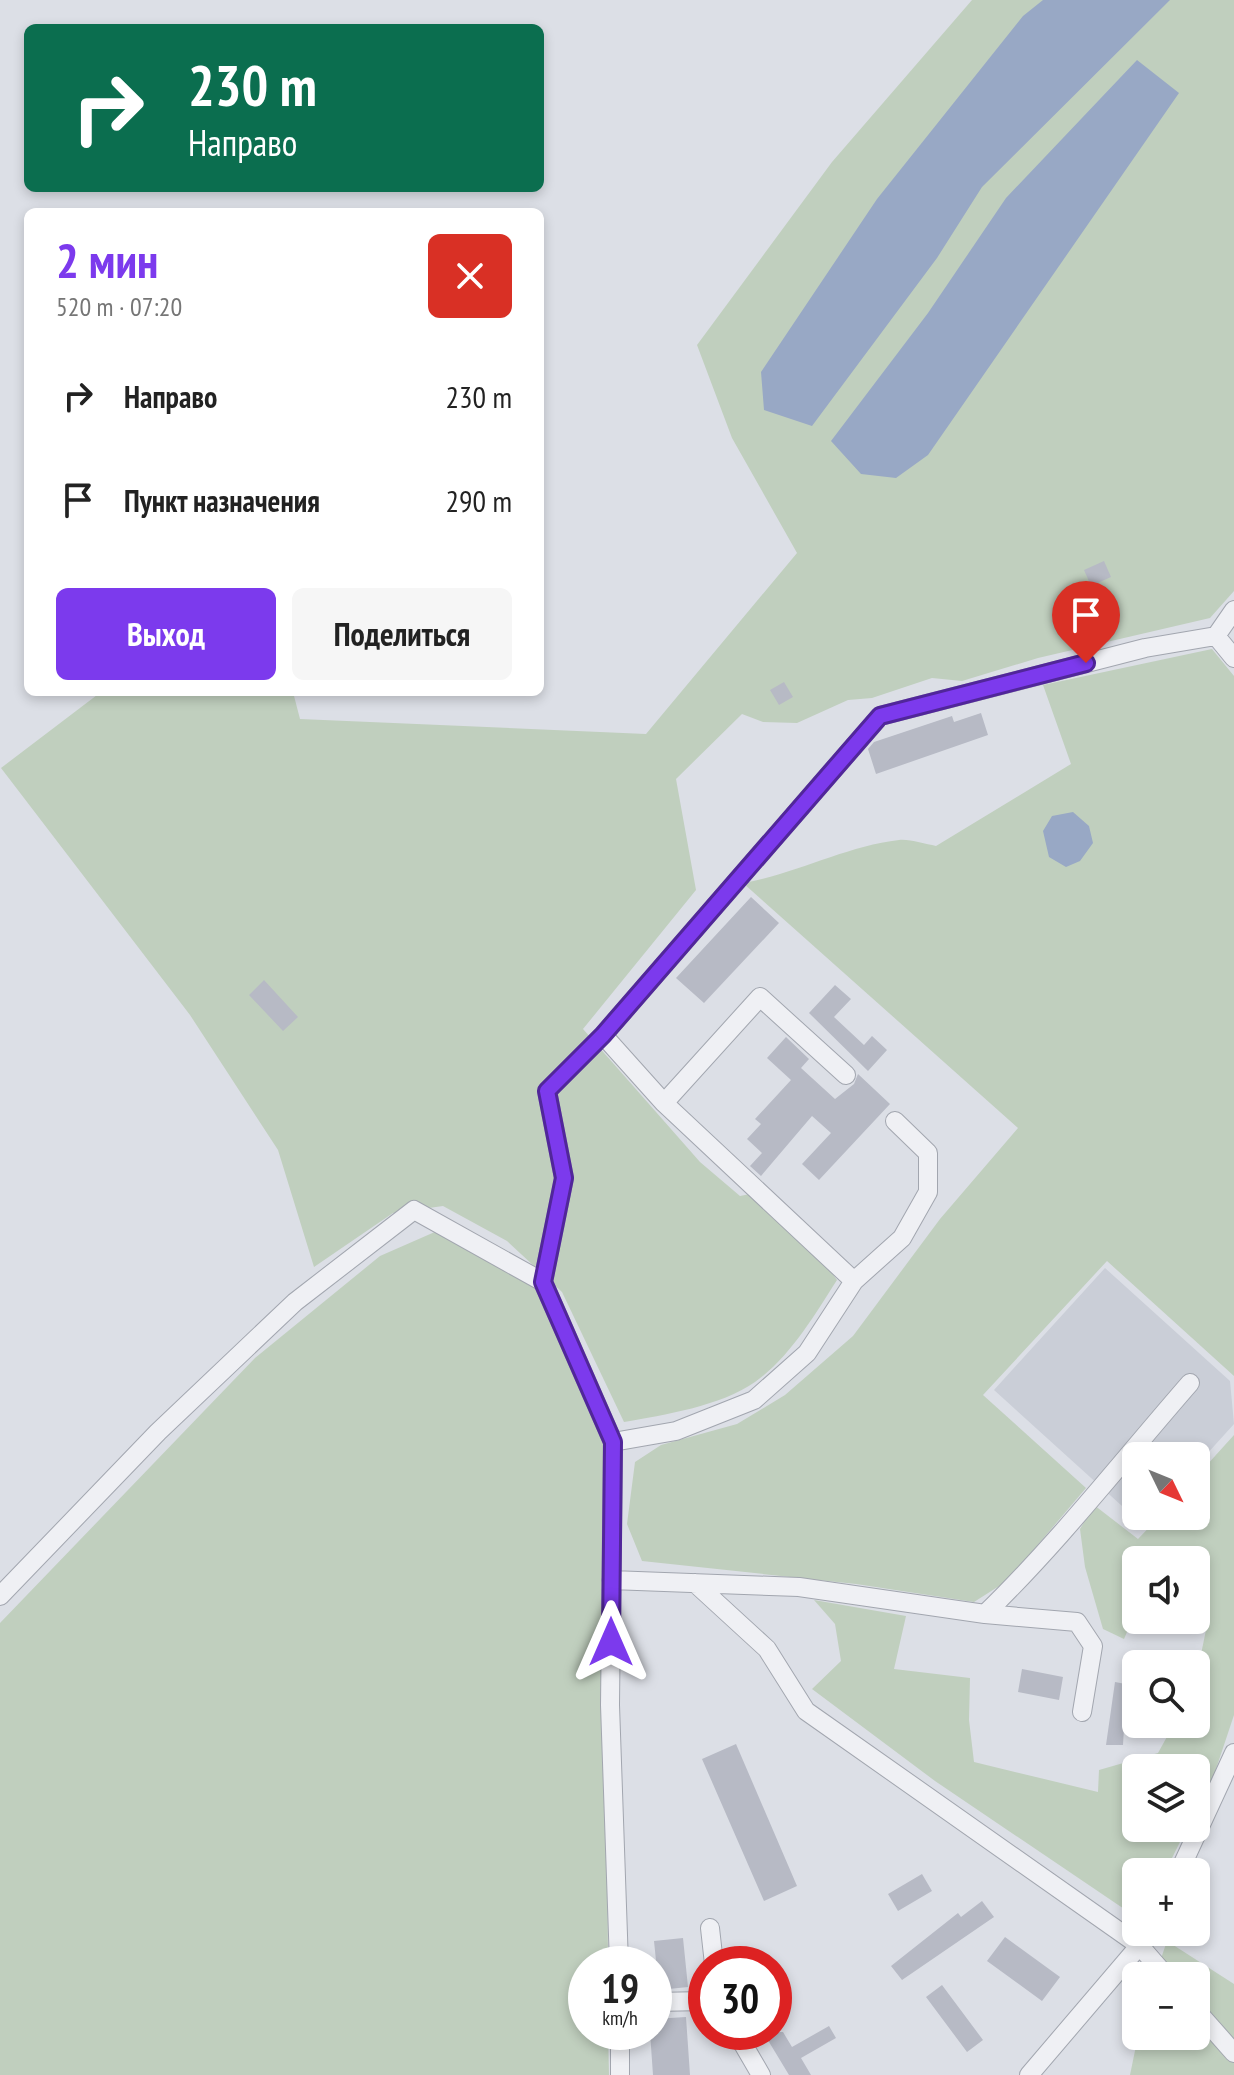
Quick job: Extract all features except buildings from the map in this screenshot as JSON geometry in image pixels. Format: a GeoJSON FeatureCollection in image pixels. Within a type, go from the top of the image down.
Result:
{"type":"FeatureCollection","features":[{"type":"Feature","properties":{"kind":"street"},"geometry":{"type":"LineString","coordinates":[[618,1946],[610,1705],[613,1442],[543,1282],[564,1178],[547,1091],[603,1035],[880,716],[1145,648],[1216,636],[1234,610]]}},
{"type":"Feature","properties":{"kind":"street"},"geometry":{"type":"LineString","coordinates":[[1216,636],[1234,658]]}},
{"type":"Feature","properties":{"kind":"street"},"geometry":{"type":"LineString","coordinates":[[664,1103],[760,997],[846,1075]]}},
{"type":"Feature","properties":{"kind":"street"},"geometry":{"type":"LineString","coordinates":[[603,1035],[664,1103],[854,1281]]}},
{"type":"Feature","properties":{"kind":"street"},"geometry":{"type":"LineString","coordinates":[[613,1442],[676,1431],[754,1400],[807,1353],[854,1281],[902,1238],[928,1192],[928,1153],[895,1121]]}},
{"type":"Feature","properties":{"kind":"street"},"geometry":{"type":"LineString","coordinates":[[0,1596],[158,1432],[295,1302],[414,1210],[543,1282]]}},
{"type":"Feature","properties":{"kind":"street"},"geometry":{"type":"LineString","coordinates":[[985,1614],[1043,1558],[1088,1500],[1190,1383]]}},
{"type":"Feature","properties":{"kind":"street"},"geometry":{"type":"LineString","coordinates":[[611,1580],[799,1587],[985,1614],[1077,1622],[1093,1646],[1082,1712]]}},
{"type":"Feature","properties":{"kind":"street"},"geometry":{"type":"LineString","coordinates":[[695,1583],[767,1649],[806,1711],[1122,1924]]}},
{"type":"Feature","properties":{"kind":"street"},"geometry":{"type":"LineString","coordinates":[[1185,1858],[1234,1753]]}},
{"type":"Feature","properties":{"kind":"street"},"geometry":{"type":"LineString","coordinates":[[710,1928],[712,1946]]}},
{"type":"Feature","properties":{"kind":"street"},"geometry":{"type":"LineString","coordinates":[[1029,2075],[1139,1946]]}},
{"type":"Feature","properties":{"kind":"street"},"geometry":{"type":"LineString","coordinates":[[1210,2026],[1234,2053]]}},
{"type":"Feature","properties":{"kind":"street"},"geometry":{"type":"LineString","coordinates":[[620,2050],[620,2075]]}},
{"type":"Feature","properties":{"kind":"street"},"geometry":{"type":"LineString","coordinates":[[746,2050],[761,2075]]}},
{"type":"Feature","properties":{"kind":"shaded area"},"geometry":{"type":"Polygon","coordinates":[[[1105,1268],[1230,1381],[1234,1424],[1210,1451],[1210,1442],[1122,1442],[1122,1506],[994,1390],[1105,1268]]]}},
{"type":"Feature","properties":{"kind":"green space"},"geometry":{"type":"Polygon","coordinates":[[[972,0],[1234,0],[1234,591],[1210,618],[1038,658],[962,681],[932,678],[872,698],[848,700],[797,723],[763,722],[742,714],[676,779],[696,890],[583,1029],[700,1162],[740,1196],[750,1194],[819,1255],[837,1280],[790,1348],[755,1382],[709,1403],[624,1422],[562,1292],[507,1241],[443,1206],[393,1213],[314,1267],[278,1150],[190,1015],[1,768],[96,696],[294,696],[300,719],[646,734],[797,553],[732,438],[697,345],[832,162],[972,0]]]}},
{"type":"Feature","properties":{"kind":"green space"},"geometry":{"type":"Polygon","coordinates":[[[1212,649],[1234,676],[1234,1376],[1107,1261],[983,1395],[1086,1488],[1007,1581],[974,1602],[856,1584],[642,1561],[627,1524],[635,1462],[661,1445],[737,1424],[785,1395],[853,1336],[940,1219],[1018,1128],[743,883],[879,843],[903,840],[936,846],[1071,764],[1043,685],[1212,649]]]}},
{"type":"Feature","properties":{"kind":"green space"},"geometry":{"type":"Polygon","coordinates":[[[437,1231],[538,1289],[605,1443],[608,1946],[568,1946],[568,2050],[608,2050],[609,2075],[0,2075],[0,1623],[255,1358],[380,1256],[437,1231]]]}},
{"type":"Feature","properties":{"kind":"green space"},"geometry":{"type":"Polygon","coordinates":[[[1234,1435],[1234,1715],[1210,1782],[1210,1754],[1155,1754],[1166,1738],[1210,1738],[1210,1650],[1202,1650],[1205,1634],[1210,1634],[1210,1546],[1122,1546],[1124,1639],[1103,1629],[1085,1567],[1080,1529],[1094,1505],[1122,1527],[1122,1530],[1138,1539],[1147,1530],[1210,1530],[1210,1462],[1234,1435]]]}},
{"type":"Feature","properties":{"kind":"green space"},"geometry":{"type":"Polygon","coordinates":[[[814,1600],[906,1616],[894,1669],[970,1678],[969,1720],[974,1762],[1098,1792],[1099,1770],[1122,1763],[1122,1842],[1180,1842],[1172,1858],[1122,1858],[1122,1908],[935,1781],[812,1689],[841,1661],[835,1624],[814,1600]]]}},
{"type":"Feature","properties":{"kind":"green space"},"geometry":{"type":"Polygon","coordinates":[[[1165,1946],[1175,1946],[1200,1962],[1160,1962],[1165,1946]]]}},
{"type":"Feature","properties":{"kind":"green space"},"geometry":{"type":"Polygon","coordinates":[[[1210,1969],[1234,1984],[1234,2075],[1130,2075],[1135,2050],[1210,2050],[1210,1969]]]}},
{"type":"Feature","properties":{"kind":"water"},"geometry":{"type":"Polygon","coordinates":[[[1043,0],[1170,0],[982,187],[937,258],[812,426],[764,410],[761,372],[877,199],[1023,16],[1043,0]]]}},
{"type":"Feature","properties":{"kind":"water"},"geometry":{"type":"Polygon","coordinates":[[[1137,60],[1179,93],[928,455],[896,478],[861,474],[831,441],[928,313],[1006,198],[1137,60]]]}},
{"type":"Feature","properties":{"kind":"water"},"geometry":{"type":"Polygon","coordinates":[[[1073,812],[1089,826],[1093,843],[1080,861],[1066,867],[1049,857],[1043,831],[1052,816],[1073,812]]]}},
{"type":"Feature","properties":{"kind":"route"},"geometry":{"type":"LineString","coordinates":[[611,1642],[613,1442],[543,1282],[564,1178],[547,1091],[603,1035],[696,924],[880,716],[1086,663]]}}]}
